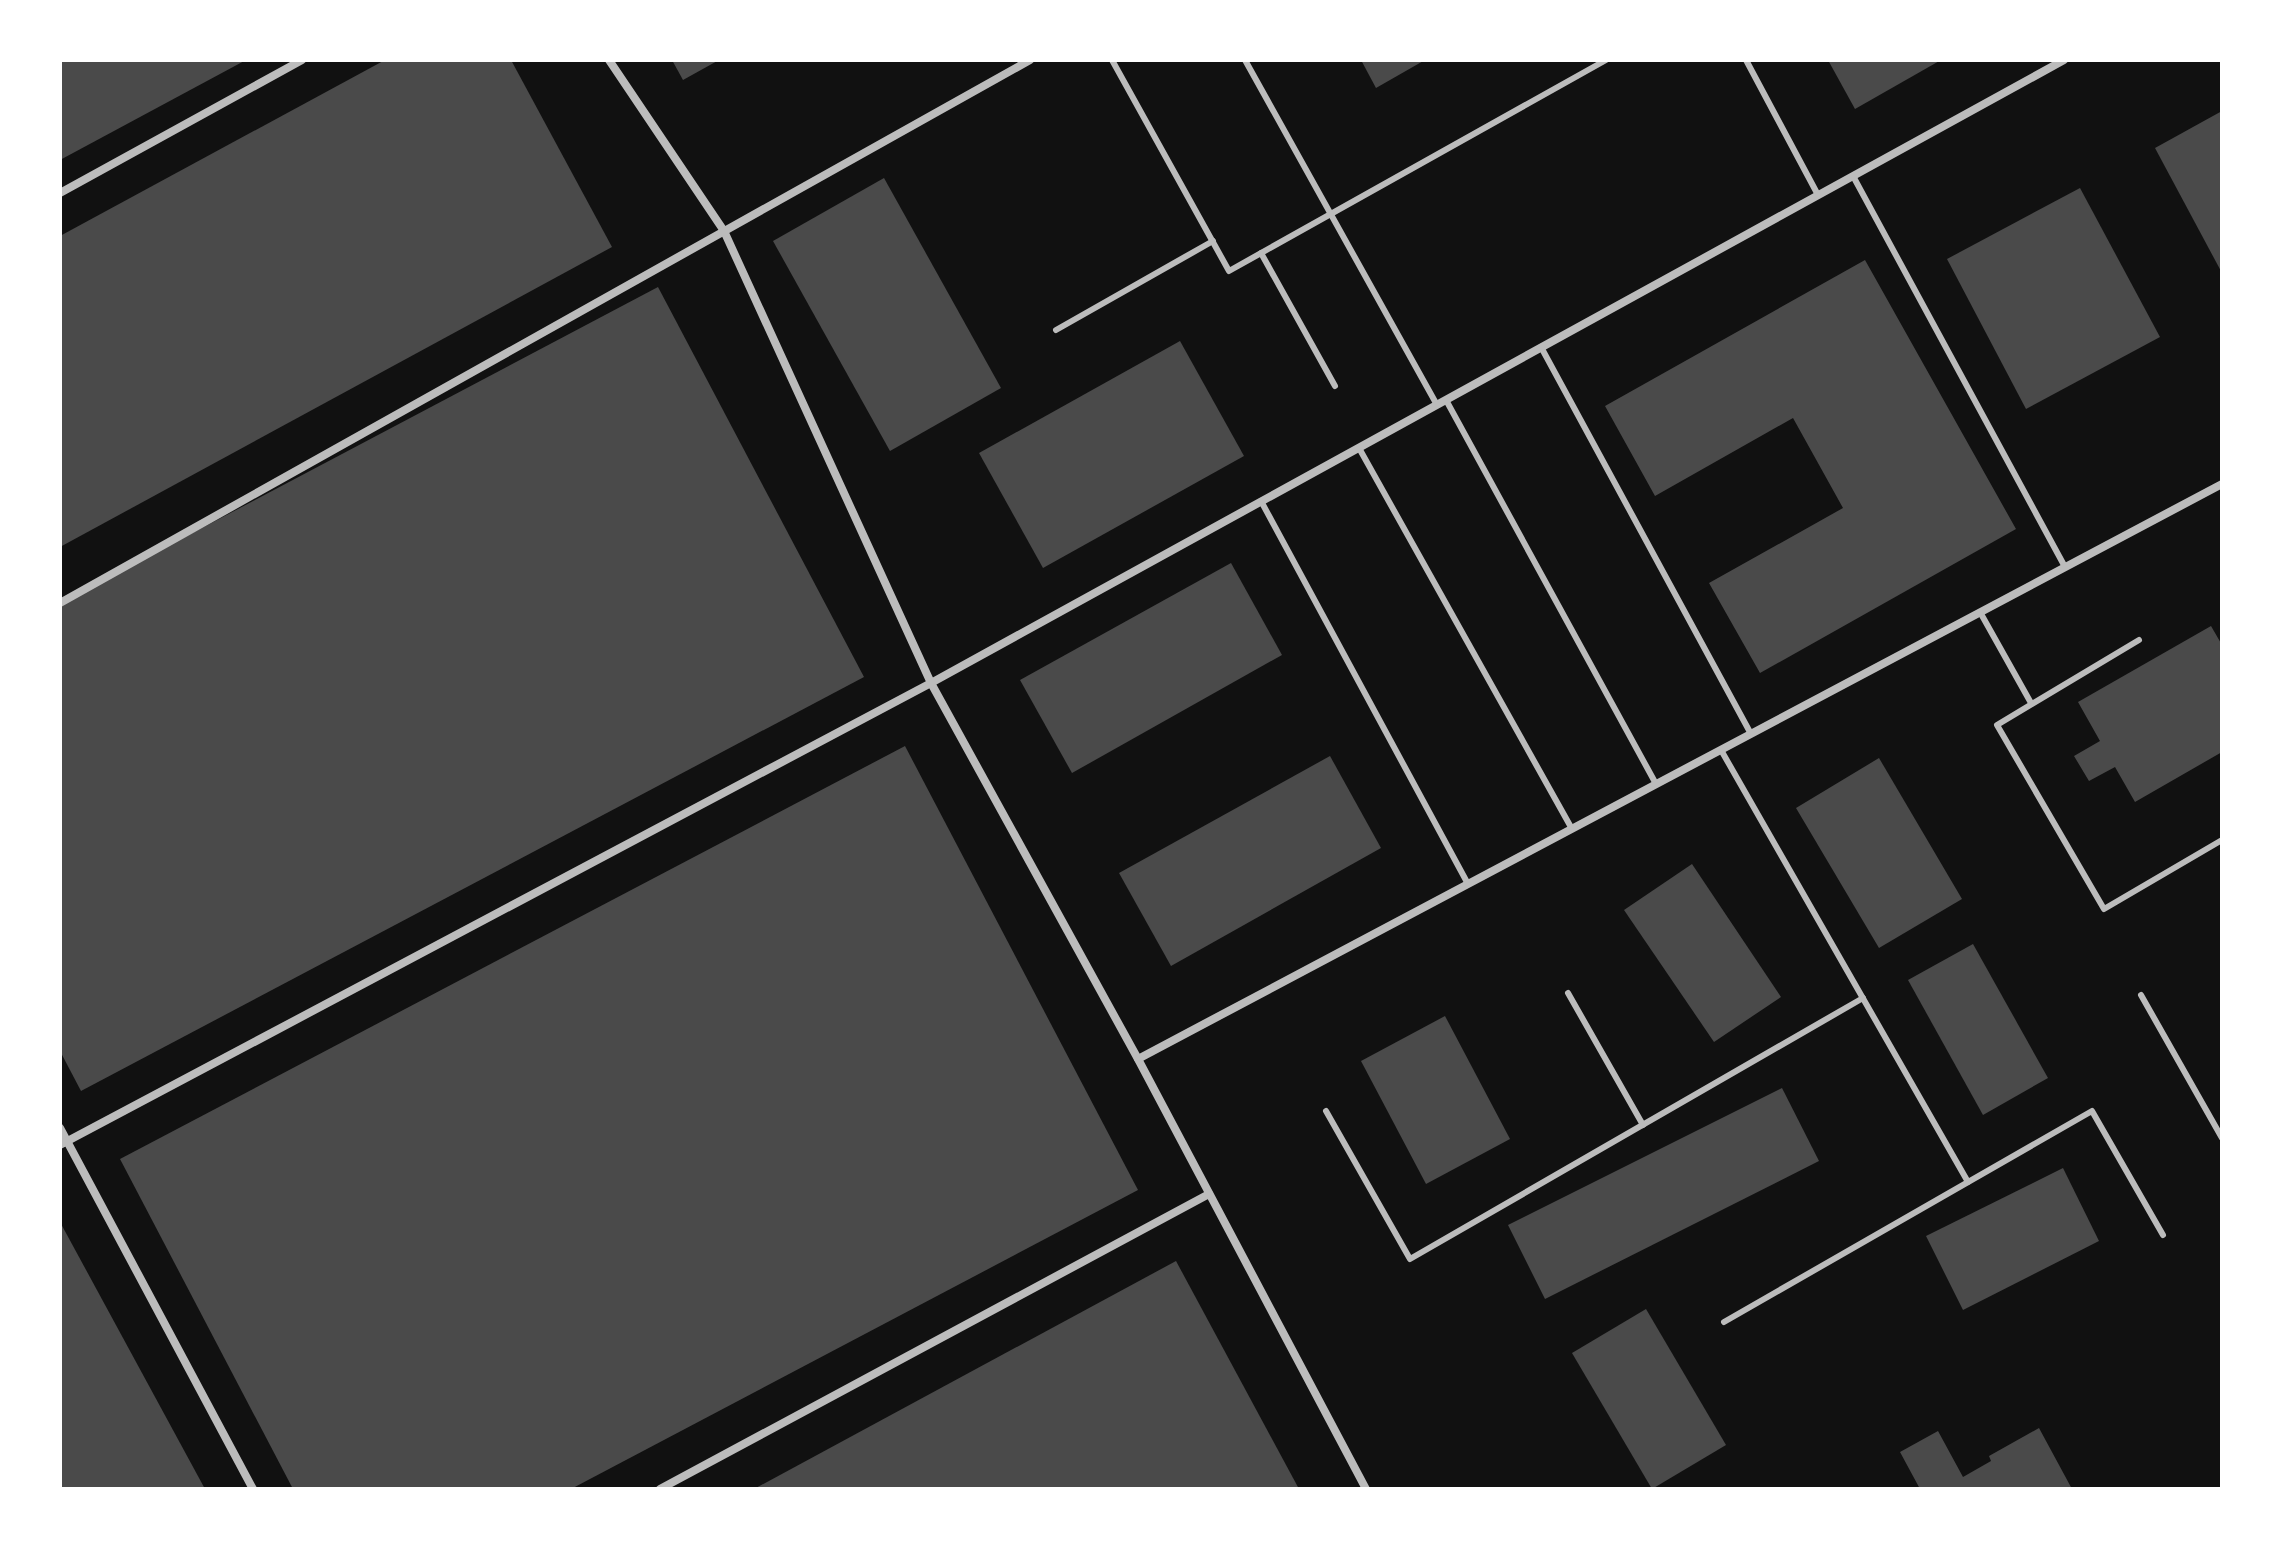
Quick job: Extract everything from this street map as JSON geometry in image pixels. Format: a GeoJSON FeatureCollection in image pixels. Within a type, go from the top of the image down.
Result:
{"type":"FeatureCollection","features":[{"type":"Feature","properties":{"kind":"street"},"geometry":{"type":"LineString","coordinates":[[60,193],[302,60]]}},
{"type":"Feature","properties":{"kind":"street"},"geometry":{"type":"LineString","coordinates":[[609,60],[724,231],[931,683],[1138,1059],[1366,1489]]}},
{"type":"Feature","properties":{"kind":"street"},"geometry":{"type":"LineString","coordinates":[[60,603],[1030,60]]}},
{"type":"Feature","properties":{"kind":"street"},"geometry":{"type":"LineString","coordinates":[[63,1143],[931,683],[2064,60]]}},
{"type":"Feature","properties":{"kind":"street"},"geometry":{"type":"LineString","coordinates":[[1138,1059],[2222,484]]}},
{"type":"Feature","properties":{"kind":"street"},"geometry":{"type":"LineString","coordinates":[[60,1128],[63,1143],[253,1489]]}},
{"type":"Feature","properties":{"kind":"street"},"geometry":{"type":"LineString","coordinates":[[660,1489],[1209,1194]]}},
{"type":"Feature","properties":{"kind":"lane"},"geometry":{"type":"LineString","coordinates":[[1112,60],[1229,271],[1606,60]]}},
{"type":"Feature","properties":{"kind":"lane"},"geometry":{"type":"LineString","coordinates":[[1245,60],[1437,405]]}},
{"type":"Feature","properties":{"kind":"lane"},"geometry":{"type":"LineString","coordinates":[[1746,60],[1818,195]]}},
{"type":"Feature","properties":{"kind":"lane"},"geometry":{"type":"LineString","coordinates":[[1853,176],[2065,567]]}},
{"type":"Feature","properties":{"kind":"lane"},"geometry":{"type":"LineString","coordinates":[[1056,330],[1213,241]]}},
{"type":"Feature","properties":{"kind":"lane"},"geometry":{"type":"LineString","coordinates":[[1261,253],[1335,386]]}},
{"type":"Feature","properties":{"kind":"lane"},"geometry":{"type":"LineString","coordinates":[[1541,347],[1751,734]]}},
{"type":"Feature","properties":{"kind":"lane"},"geometry":{"type":"LineString","coordinates":[[1446,400],[1656,784]]}},
{"type":"Feature","properties":{"kind":"lane"},"geometry":{"type":"LineString","coordinates":[[1359,448],[1572,829]]}},
{"type":"Feature","properties":{"kind":"lane"},"geometry":{"type":"LineString","coordinates":[[1261,501],[1468,884]]}},
{"type":"Feature","properties":{"kind":"lane"},"geometry":{"type":"LineString","coordinates":[[1980,612],[2031,703]]}},
{"type":"Feature","properties":{"kind":"lane"},"geometry":{"type":"LineString","coordinates":[[2139,640],[1997,725],[2104,909],[2222,840]]}},
{"type":"Feature","properties":{"kind":"lane"},"geometry":{"type":"LineString","coordinates":[[1721,750],[1968,1182]]}},
{"type":"Feature","properties":{"kind":"lane"},"geometry":{"type":"LineString","coordinates":[[1568,993],[1643,1125]]}},
{"type":"Feature","properties":{"kind":"lane"},"geometry":{"type":"LineString","coordinates":[[2141,995],[2222,1138]]}},
{"type":"Feature","properties":{"kind":"lane"},"geometry":{"type":"LineString","coordinates":[[1326,1111],[1410,1259],[1863,998]]}},
{"type":"Feature","properties":{"kind":"lane"},"geometry":{"type":"LineString","coordinates":[[1724,1322],[2092,1111],[2163,1235]]}},
{"type":"Feature","properties":{"kind":"building"},"geometry":{"type":"Polygon","coordinates":[[[60,60],[246,60],[60,160],[60,60]]]}},
{"type":"Feature","properties":{"kind":"building"},"geometry":{"type":"Polygon","coordinates":[[[385,60],[511,60],[612,247],[60,547],[60,236],[385,60]]]}},
{"type":"Feature","properties":{"kind":"building"},"geometry":{"type":"Polygon","coordinates":[[[672,60],[719,60],[683,80],[672,60]]]}},
{"type":"Feature","properties":{"kind":"building"},"geometry":{"type":"Polygon","coordinates":[[[1361,60],[1425,60],[1376,88],[1361,60]]]}},
{"type":"Feature","properties":{"kind":"building"},"geometry":{"type":"Polygon","coordinates":[[[1828,60],[1941,60],[1855,109],[1828,60]]]}},
{"type":"Feature","properties":{"kind":"building"},"geometry":{"type":"Polygon","coordinates":[[[2222,111],[2222,273],[2155,148],[2222,111]]]}},
{"type":"Feature","properties":{"kind":"building"},"geometry":{"type":"Polygon","coordinates":[[[884,178],[1001,388],[890,451],[773,241],[884,178]]]}},
{"type":"Feature","properties":{"kind":"building"},"geometry":{"type":"Polygon","coordinates":[[[2080,188],[2160,337],[2026,409],[1947,259],[2080,188]]]}},
{"type":"Feature","properties":{"kind":"building"},"geometry":{"type":"Polygon","coordinates":[[[1865,260],[2016,529],[1760,673],[1709,583],[1843,508],[1793,418],[1655,496],[1605,406],[1865,260]]]}},
{"type":"Feature","properties":{"kind":"building"},"geometry":{"type":"Polygon","coordinates":[[[658,287],[864,677],[81,1091],[60,1051],[60,603],[658,287]]]}},
{"type":"Feature","properties":{"kind":"building"},"geometry":{"type":"Polygon","coordinates":[[[1180,341],[1244,456],[1043,568],[979,453],[1180,341]]]}},
{"type":"Feature","properties":{"kind":"building"},"geometry":{"type":"Polygon","coordinates":[[[1231,563],[1282,655],[1072,773],[1020,680],[1231,563]]]}},
{"type":"Feature","properties":{"kind":"building"},"geometry":{"type":"Polygon","coordinates":[[[2211,626],[2222,645],[2222,752],[2135,802],[2115,767],[2089,781],[2074,756],[2100,741],[2078,702],[2211,626]]]}},
{"type":"Feature","properties":{"kind":"building"},"geometry":{"type":"Polygon","coordinates":[[[905,746],[1138,1190],[571,1489],[293,1489],[120,1159],[905,746]]]}},
{"type":"Feature","properties":{"kind":"building"},"geometry":{"type":"Polygon","coordinates":[[[1330,756],[1381,848],[1171,966],[1119,873],[1330,756]]]}},
{"type":"Feature","properties":{"kind":"building"},"geometry":{"type":"Polygon","coordinates":[[[1879,758],[1962,899],[1879,948],[1796,808],[1879,758]]]}},
{"type":"Feature","properties":{"kind":"building"},"geometry":{"type":"Polygon","coordinates":[[[1692,864],[1781,997],[1714,1042],[1624,910],[1692,864]]]}},
{"type":"Feature","properties":{"kind":"building"},"geometry":{"type":"Polygon","coordinates":[[[1973,944],[2048,1078],[1983,1115],[1908,980],[1973,944]]]}},
{"type":"Feature","properties":{"kind":"building"},"geometry":{"type":"Polygon","coordinates":[[[1445,1016],[1510,1139],[1426,1184],[1361,1061],[1445,1016]]]}},
{"type":"Feature","properties":{"kind":"building"},"geometry":{"type":"Polygon","coordinates":[[[1782,1088],[1819,1161],[1545,1299],[1508,1225],[1782,1088]]]}},
{"type":"Feature","properties":{"kind":"building"},"geometry":{"type":"Polygon","coordinates":[[[2063,1168],[2099,1241],[1963,1310],[1926,1236],[2063,1168]]]}},
{"type":"Feature","properties":{"kind":"building"},"geometry":{"type":"Polygon","coordinates":[[[60,1222],[205,1489],[60,1489],[60,1222]]]}},
{"type":"Feature","properties":{"kind":"building"},"geometry":{"type":"Polygon","coordinates":[[[1176,1261],[1299,1489],[754,1489],[1176,1261]]]}},
{"type":"Feature","properties":{"kind":"building"},"geometry":{"type":"Polygon","coordinates":[[[1646,1309],[1726,1445],[1652,1489],[1572,1353],[1646,1309]]]}},
{"type":"Feature","properties":{"kind":"building"},"geometry":{"type":"Polygon","coordinates":[[[2039,1428],[2072,1489],[1920,1489],[1900,1452],[1938,1431],[1963,1477],[1991,1461],[1989,1456],[2039,1428]]]}}]}
